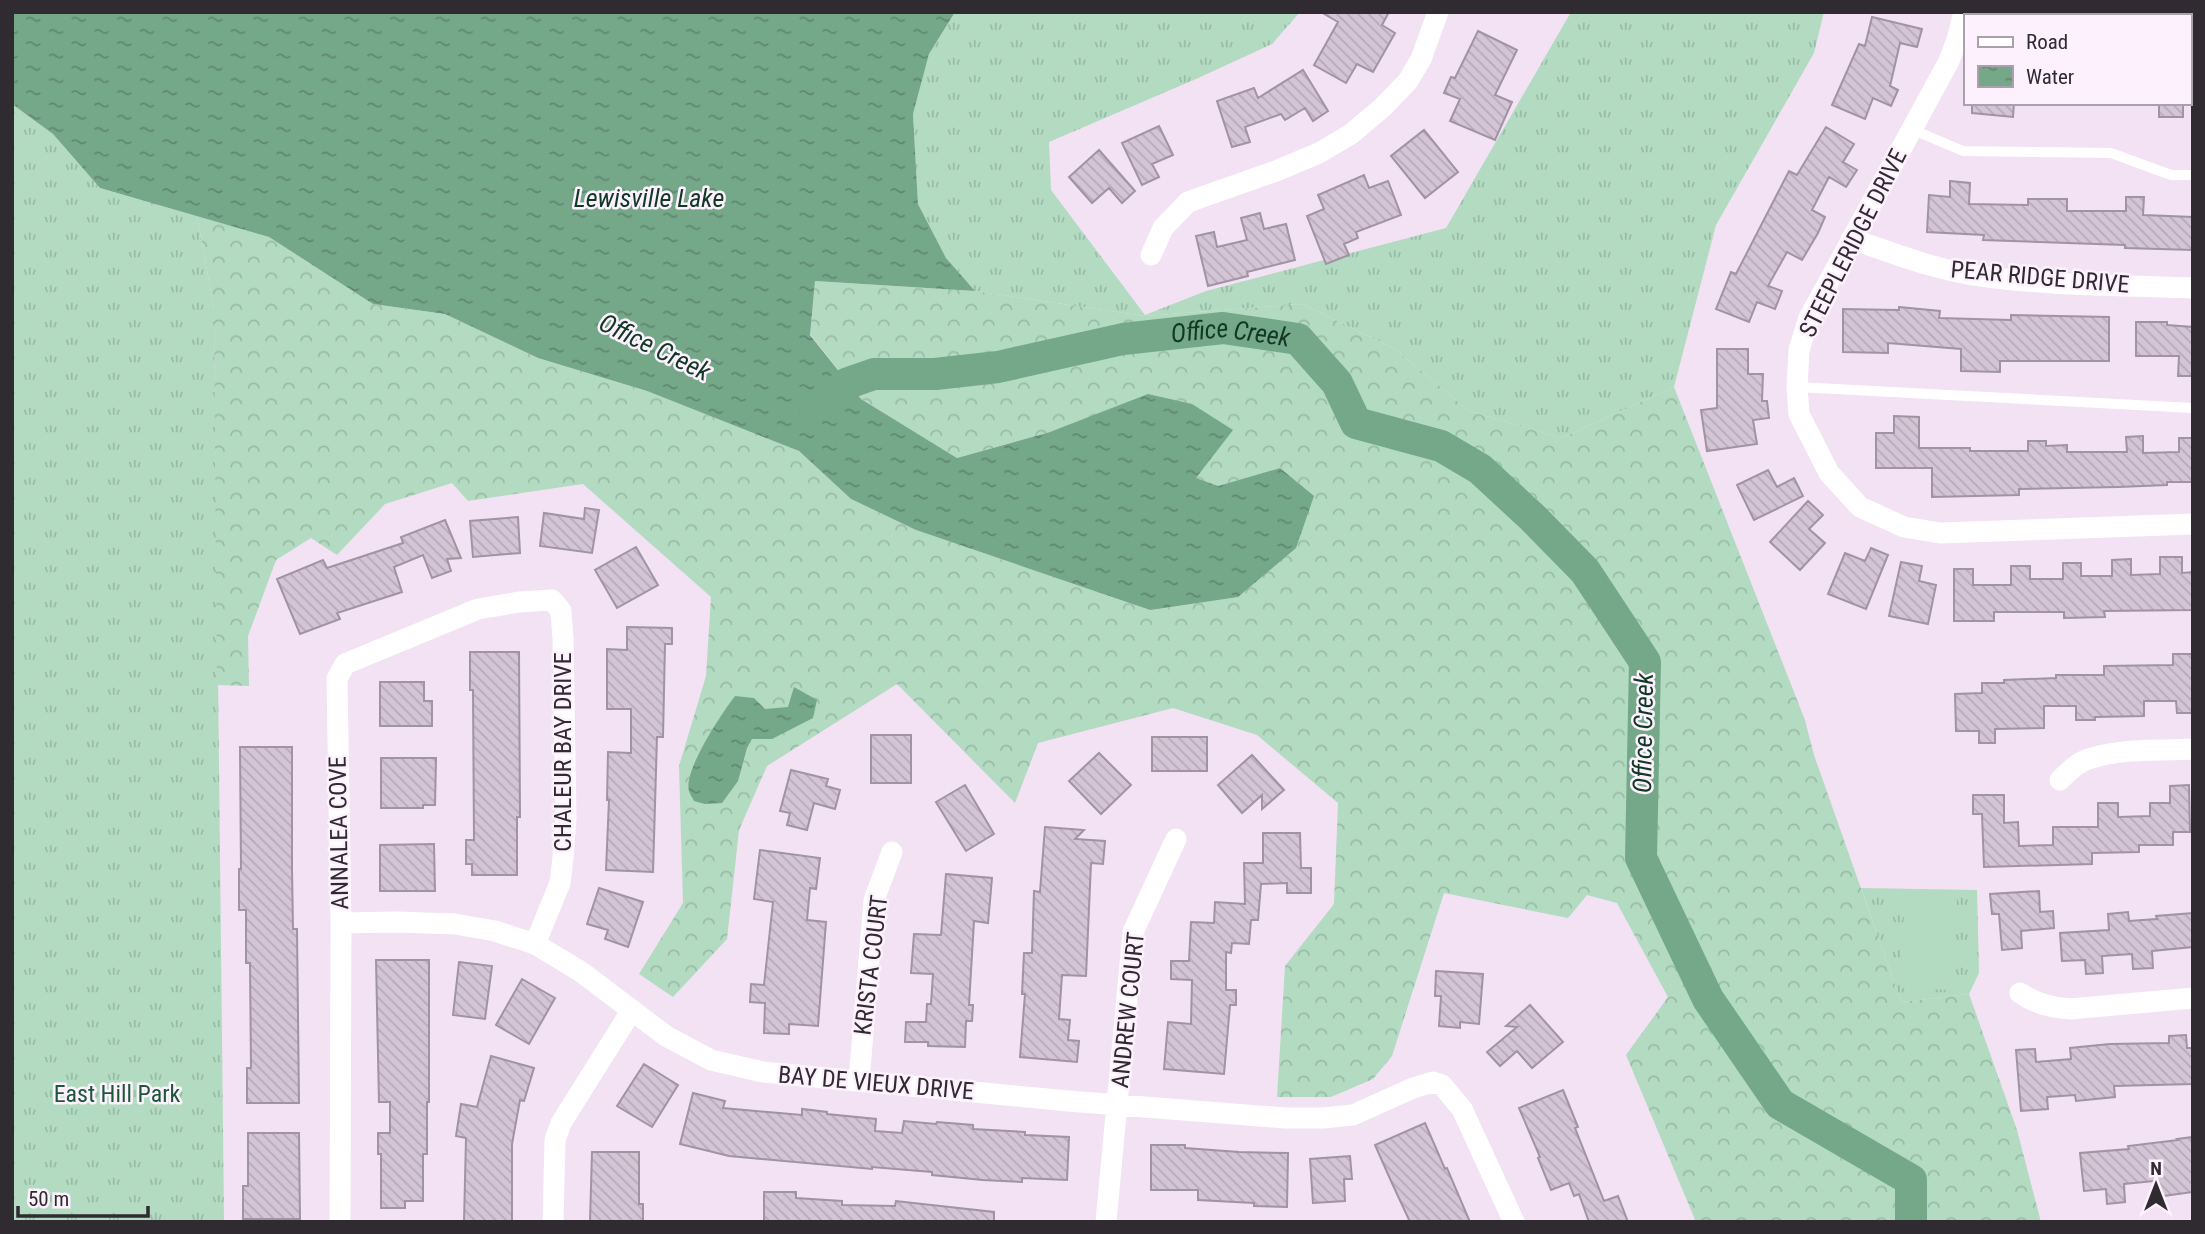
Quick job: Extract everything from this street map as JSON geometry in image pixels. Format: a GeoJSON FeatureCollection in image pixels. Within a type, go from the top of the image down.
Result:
{"type":"FeatureCollection","features":[{"type":"Feature","properties":{"kind":"street"},"geometry":{"type":"LineString","coordinates":[[1151,255],[1163,228],[1188,202],[1319,153],[1351,134],[1383,107],[1408,80],[1421,59],[1438,12]]}},
{"type":"Feature","properties":{"kind":"street","name":"STEEPLERIDGE DRIVE"},"geometry":{"type":"LineString","coordinates":[[1964,19],[1948,61],[1809,318],[1799,351],[1799,414],[1829,473],[1860,507],[1903,527],[1940,533],[2193,524]]}},
{"type":"Feature","properties":{"kind":"street","name":"PEAR RIDGE DRIVE"},"geometry":{"type":"LineString","coordinates":[[1851,239],[1935,267],[1972,275],[2015,280],[2193,288]]}},
{"type":"Feature","properties":{"kind":"street","name":"ANNALEA COVE"},"geometry":{"type":"LineString","coordinates":[[340,1222],[341,923],[337,679],[345,664],[478,609],[552,600]]}},
{"type":"Feature","properties":{"kind":"street","name":"CHALEUR BAY DRIVE"},"geometry":{"type":"LineString","coordinates":[[536,944],[560,883],[566,818],[564,638],[561,611],[552,600]]}},
{"type":"Feature","properties":{"kind":"street"},"geometry":{"type":"LineString","coordinates":[[2060,780],[2072,768],[2090,758],[2115,753],[2193,749]]}},
{"type":"Feature","properties":{"kind":"street","name":"ANDREW COURT"},"geometry":{"type":"LineString","coordinates":[[1106,1222],[1133,932],[1176,839]]}},
{"type":"Feature","properties":{"kind":"street","name":"KRISTA COURT"},"geometry":{"type":"LineString","coordinates":[[859,1080],[874,900],[892,852]]}},
{"type":"Feature","properties":{"kind":"street","name":"BAY DE VIEUX DRIVE"},"geometry":{"type":"LineString","coordinates":[[341,923],[455,924],[495,931],[536,944],[580,971],[666,1036],[711,1060],[763,1072],[1285,1118],[1353,1115],[1433,1082],[1443,1085],[1462,1109],[1514,1222]]}},
{"type":"Feature","properties":{"kind":"street"},"geometry":{"type":"LineString","coordinates":[[2020,993],[2033,1002],[2051,1008],[2070,1009],[2193,998]]}},
{"type":"Feature","properties":{"kind":"street"},"geometry":{"type":"LineString","coordinates":[[553,1222],[555,1140],[561,1123],[632,1010]]}},
{"type":"Feature","properties":{"kind":"lane"},"geometry":{"type":"LineString","coordinates":[[1911,130],[1963,151],[2111,153],[2171,175],[2193,175]]}},
{"type":"Feature","properties":{"kind":"lane"},"geometry":{"type":"LineString","coordinates":[[1797,387],[2193,408]]}},
{"type":"Feature","properties":{"kind":"green space"},"geometry":{"type":"Polygon","coordinates":[[[955,12],[1300,12],[1272,44],[1049,142],[1051,190],[1145,315],[1206,291],[1446,228],[1571,12],[1824,12],[1814,53],[1716,225],[1674,387],[1562,438],[1469,411],[1395,349],[1302,304],[1144,316],[975,291],[946,258],[918,204],[913,114],[929,54],[955,12]]]}},
{"type":"Feature","properties":{"kind":"green space","name":"East Hill Park"},"geometry":{"type":"Polygon","coordinates":[[[12,104],[53,134],[100,188],[197,216],[214,308],[224,1222],[12,1222],[12,104]]]}},
{"type":"Feature","properties":{"kind":"green space"},"geometry":{"type":"Polygon","coordinates":[[[197,216],[269,237],[373,304],[445,314],[538,358],[647,391],[799,451],[851,499],[916,530],[1150,610],[1280,468],[1218,486],[1050,432],[957,458],[861,399],[810,334],[815,281],[975,291],[1144,316],[1302,304],[1395,349],[1469,411],[1562,438],[1674,387],[1805,720],[1814,755],[1901,1002],[1969,994],[2017,1130],[2041,1222],[1696,1222],[1626,1055],[1668,997],[1617,903],[1587,895],[1568,918],[1444,893],[1392,1056],[1373,1079],[1331,1097],[1277,1097],[1285,966],[1334,904],[1338,803],[1257,735],[1173,708],[1038,743],[1015,803],[897,684],[767,766],[739,830],[727,939],[673,997],[639,974],[683,903],[679,766],[706,676],[711,597],[583,484],[468,501],[452,483],[385,504],[337,555],[311,538],[276,560],[248,636],[249,686],[217,685],[214,308],[197,216]]]}},
{"type":"Feature","properties":{"kind":"green space"},"geometry":{"type":"Polygon","coordinates":[[[1861,888],[1977,890],[1979,973],[1969,994],[1901,1002],[1861,888]]]}},
{"type":"Feature","properties":{"kind":"green space"},"geometry":{"type":"Polygon","coordinates":[[[1905,895],[1957,898],[1952,990],[1900,988],[1905,895]]]}},
{"type":"Feature","properties":{"kind":"water","name":"Lewisville Lake"},"geometry":{"type":"Polygon","coordinates":[[[12,12],[955,12],[929,54],[913,114],[918,204],[946,258],[975,291],[815,281],[810,335],[861,399],[957,458],[1050,432],[1148,394],[1192,404],[1233,430],[1196,478],[1218,486],[1280,468],[1314,496],[1296,548],[1238,597],[1150,610],[916,530],[851,499],[799,451],[647,391],[538,358],[445,314],[373,304],[269,237],[100,188],[53,134],[12,104],[12,12]]]}},
{"type":"Feature","properties":{"kind":"water"},"geometry":{"type":"Polygon","coordinates":[[[794,687],[817,700],[813,718],[772,739],[752,739],[738,781],[722,803],[705,804],[694,801],[689,791],[689,782],[697,757],[735,696],[754,698],[765,709],[788,707],[794,687]]]}},
{"type":"Feature","properties":{"kind":"building"},"geometry":{"type":"Polygon","coordinates":[[[1321,12],[1389,12],[1382,25],[1395,33],[1373,72],[1357,64],[1346,83],[1314,65],[1338,22],[1321,12]]]}},
{"type":"Feature","properties":{"kind":"building"},"geometry":{"type":"Polygon","coordinates":[[[1872,17],[1922,29],[1917,47],[1900,43],[1890,86],[1898,90],[1891,106],[1873,98],[1865,119],[1832,105],[1859,44],[1865,46],[1872,17]]]}},
{"type":"Feature","properties":{"kind":"building"},"geometry":{"type":"Polygon","coordinates":[[[1478,31],[1517,50],[1495,95],[1512,102],[1495,140],[1450,121],[1460,99],[1444,93],[1451,77],[1455,78],[1478,31]]]}},
{"type":"Feature","properties":{"kind":"building"},"geometry":{"type":"Polygon","coordinates":[[[1303,70],[1328,111],[1313,121],[1305,108],[1285,120],[1281,114],[1245,127],[1250,142],[1232,147],[1217,101],[1254,88],[1258,98],[1303,70]]]}},
{"type":"Feature","properties":{"kind":"building"},"geometry":{"type":"Polygon","coordinates":[[[1972,105],[2014,105],[2013,117],[1972,113],[1972,105]]]}},
{"type":"Feature","properties":{"kind":"building"},"geometry":{"type":"Polygon","coordinates":[[[2159,105],[2183,105],[2183,117],[2159,117],[2159,105]]]}},
{"type":"Feature","properties":{"kind":"building"},"geometry":{"type":"Polygon","coordinates":[[[1159,126],[1173,155],[1152,164],[1159,177],[1142,185],[1122,143],[1159,126]]]}},
{"type":"Feature","properties":{"kind":"building"},"geometry":{"type":"Polygon","coordinates":[[[1826,127],[1854,144],[1843,162],[1857,170],[1846,187],[1829,177],[1812,210],[1825,217],[1818,233],[1802,260],[1787,252],[1768,286],[1782,291],[1775,309],[1757,302],[1749,322],[1716,309],[1731,272],[1736,274],[1789,171],[1797,175],[1826,127]]]}},
{"type":"Feature","properties":{"kind":"building"},"geometry":{"type":"Polygon","coordinates":[[[1424,130],[1458,172],[1425,198],[1391,156],[1424,130]]]}},
{"type":"Feature","properties":{"kind":"building"},"geometry":{"type":"Polygon","coordinates":[[[1099,150],[1135,191],[1122,203],[1109,188],[1092,203],[1069,177],[1099,150]]]}},
{"type":"Feature","properties":{"kind":"building"},"geometry":{"type":"Polygon","coordinates":[[[1364,175],[1369,188],[1388,181],[1401,215],[1356,232],[1358,238],[1344,244],[1349,255],[1326,264],[1307,216],[1324,209],[1318,195],[1364,175]]]}},
{"type":"Feature","properties":{"kind":"building"},"geometry":{"type":"Polygon","coordinates":[[[1950,181],[1970,183],[1969,204],[2028,205],[2028,199],[2067,199],[2067,211],[2126,211],[2126,197],[2144,197],[2143,215],[2193,217],[2193,250],[1983,240],[1984,235],[1927,232],[1929,195],[1950,197],[1950,181]]]}},
{"type":"Feature","properties":{"kind":"building"},"geometry":{"type":"Polygon","coordinates":[[[1260,213],[1264,229],[1286,224],[1295,260],[1247,272],[1248,276],[1208,286],[1196,236],[1214,232],[1217,247],[1247,240],[1241,218],[1260,213]]]}},
{"type":"Feature","properties":{"kind":"building"},"geometry":{"type":"Polygon","coordinates":[[[1899,307],[1940,311],[1939,318],[2011,320],[2011,315],[2109,317],[2109,361],[2000,361],[2000,372],[1961,371],[1961,349],[1888,343],[1888,353],[1843,352],[1843,309],[1899,310],[1899,307]]]}},
{"type":"Feature","properties":{"kind":"building"},"geometry":{"type":"Polygon","coordinates":[[[2136,322],[2167,322],[2167,325],[2193,327],[2193,376],[2178,376],[2179,356],[2136,356],[2136,322]]]}},
{"type":"Feature","properties":{"kind":"building"},"geometry":{"type":"Polygon","coordinates":[[[1717,349],[1748,349],[1748,374],[1763,374],[1762,401],[1767,401],[1769,418],[1753,420],[1757,444],[1707,451],[1701,410],[1717,408],[1717,349]]]}},
{"type":"Feature","properties":{"kind":"building"},"geometry":{"type":"Polygon","coordinates":[[[1894,416],[1919,417],[1919,448],[2028,451],[2028,441],[2046,441],[2046,446],[2067,445],[2067,452],[2127,452],[2126,437],[2143,436],[2143,453],[2179,452],[2179,438],[2193,438],[2193,482],[2019,489],[2019,495],[1932,497],[1932,468],[1876,468],[1876,433],[1894,433],[1894,416]]]}},
{"type":"Feature","properties":{"kind":"building"},"geometry":{"type":"Polygon","coordinates":[[[1768,470],[1777,487],[1794,478],[1803,496],[1754,520],[1737,485],[1768,470]]]}},
{"type":"Feature","properties":{"kind":"building"},"geometry":{"type":"Polygon","coordinates":[[[1808,501],[1823,515],[1809,529],[1825,543],[1800,570],[1770,542],[1808,501]]]}},
{"type":"Feature","properties":{"kind":"building"},"geometry":{"type":"Polygon","coordinates":[[[585,508],[599,510],[592,553],[540,546],[544,513],[584,519],[585,508]]]}},
{"type":"Feature","properties":{"kind":"building"},"geometry":{"type":"Polygon","coordinates":[[[518,517],[520,553],[473,557],[470,521],[518,517]]]}},
{"type":"Feature","properties":{"kind":"building"},"geometry":{"type":"Polygon","coordinates":[[[445,520],[461,558],[447,559],[451,571],[432,578],[423,555],[394,567],[402,592],[337,613],[340,619],[300,634],[277,579],[323,560],[327,568],[403,543],[401,537],[445,520]]]}},
{"type":"Feature","properties":{"kind":"building"},"geometry":{"type":"Polygon","coordinates":[[[636,547],[658,585],[617,608],[595,570],[636,547]]]}},
{"type":"Feature","properties":{"kind":"building"},"geometry":{"type":"Polygon","coordinates":[[[1871,548],[1888,555],[1866,609],[1828,594],[1845,553],[1865,561],[1871,548]]]}},
{"type":"Feature","properties":{"kind":"building"},"geometry":{"type":"Polygon","coordinates":[[[2160,557],[2182,557],[2182,573],[2193,572],[2193,610],[2104,611],[2105,617],[2064,618],[2064,612],[1994,612],[1994,621],[1954,621],[1954,569],[1973,569],[1973,585],[2011,585],[2011,566],[2030,566],[2030,579],[2063,579],[2063,563],[2081,563],[2081,576],[2112,576],[2112,560],[2131,559],[2131,575],[2160,574],[2160,557]]]}},
{"type":"Feature","properties":{"kind":"building"},"geometry":{"type":"Polygon","coordinates":[[[1901,562],[1922,566],[1919,581],[1936,585],[1928,624],[1889,616],[1901,562]]]}},
{"type":"Feature","properties":{"kind":"building"},"geometry":{"type":"Polygon","coordinates":[[[627,627],[672,628],[672,644],[665,644],[663,737],[657,737],[653,872],[606,870],[608,752],[631,753],[631,709],[607,709],[607,649],[627,650],[627,627]]]}},
{"type":"Feature","properties":{"kind":"building"},"geometry":{"type":"Polygon","coordinates":[[[470,652],[519,652],[520,817],[517,817],[517,875],[472,875],[472,864],[466,864],[466,840],[474,840],[473,690],[470,690],[470,652]]]}},
{"type":"Feature","properties":{"kind":"building"},"geometry":{"type":"Polygon","coordinates":[[[2173,654],[2192,654],[2193,713],[2177,713],[2176,701],[2144,701],[2144,716],[2076,720],[2076,706],[2044,706],[2044,728],[1995,729],[1995,743],[1979,743],[1979,731],[1956,731],[1955,694],[1982,693],[1982,683],[2056,678],[2056,675],[2104,675],[2104,666],[2173,665],[2173,654]]]}},
{"type":"Feature","properties":{"kind":"building"},"geometry":{"type":"Polygon","coordinates":[[[380,682],[424,682],[424,701],[432,701],[432,726],[380,726],[380,682]]]}},
{"type":"Feature","properties":{"kind":"building"},"geometry":{"type":"Polygon","coordinates":[[[871,735],[911,735],[911,783],[871,783],[871,735]]]}},
{"type":"Feature","properties":{"kind":"building"},"geometry":{"type":"Polygon","coordinates":[[[1152,737],[1207,737],[1207,771],[1152,771],[1152,737]]]}},
{"type":"Feature","properties":{"kind":"building"},"geometry":{"type":"Polygon","coordinates":[[[240,747],[292,747],[293,929],[297,929],[299,1103],[247,1103],[247,1068],[251,1068],[250,963],[246,963],[246,910],[239,910],[240,747]]]}},
{"type":"Feature","properties":{"kind":"building"},"geometry":{"type":"Polygon","coordinates":[[[1099,753],[1131,785],[1101,814],[1069,781],[1099,753]]]}},
{"type":"Feature","properties":{"kind":"building"},"geometry":{"type":"Polygon","coordinates":[[[1252,755],[1284,790],[1262,809],[1262,795],[1242,813],[1218,785],[1252,755]]]}},
{"type":"Feature","properties":{"kind":"building"},"geometry":{"type":"Polygon","coordinates":[[[381,758],[436,758],[435,805],[423,805],[423,808],[381,808],[381,758]]]}},
{"type":"Feature","properties":{"kind":"building"},"geometry":{"type":"Polygon","coordinates":[[[791,770],[828,779],[826,786],[840,790],[835,809],[814,803],[807,830],[787,825],[790,813],[780,811],[791,770]]]}},
{"type":"Feature","properties":{"kind":"building"},"geometry":{"type":"Polygon","coordinates":[[[965,785],[994,834],[966,851],[936,802],[965,785]]]}},
{"type":"Feature","properties":{"kind":"building"},"geometry":{"type":"Polygon","coordinates":[[[2189,785],[2190,832],[2173,832],[2173,845],[2139,845],[2139,852],[2092,853],[2092,864],[1984,867],[1982,814],[1973,814],[1973,795],[2004,795],[2004,823],[2018,822],[2019,846],[2053,845],[2053,827],[2098,827],[2098,803],[2118,803],[2118,817],[2150,816],[2150,803],[2170,803],[2170,786],[2189,785]]]}},
{"type":"Feature","properties":{"kind":"building"},"geometry":{"type":"Polygon","coordinates":[[[1045,827],[1084,830],[1075,839],[1105,841],[1103,864],[1091,863],[1086,976],[1062,975],[1059,1019],[1070,1020],[1068,1040],[1079,1041],[1077,1062],[1020,1057],[1025,994],[1022,994],[1024,953],[1032,953],[1034,891],[1040,892],[1045,827]]]}},
{"type":"Feature","properties":{"kind":"building"},"geometry":{"type":"Polygon","coordinates":[[[1263,833],[1300,833],[1301,868],[1311,868],[1311,893],[1287,893],[1287,883],[1261,884],[1258,920],[1251,920],[1249,944],[1232,943],[1231,953],[1226,952],[1226,990],[1236,990],[1236,1005],[1230,1005],[1224,1074],[1164,1069],[1168,1022],[1191,1024],[1192,980],[1171,979],[1171,961],[1189,961],[1191,922],[1214,923],[1215,902],[1245,904],[1244,863],[1263,863],[1263,833]]]}},
{"type":"Feature","properties":{"kind":"building"},"geometry":{"type":"Polygon","coordinates":[[[434,844],[435,891],[380,891],[380,845],[434,844]]]}},
{"type":"Feature","properties":{"kind":"building"},"geometry":{"type":"Polygon","coordinates":[[[760,850],[820,858],[816,889],[810,888],[807,920],[826,922],[818,1026],[789,1024],[789,1034],[764,1033],[765,1003],[750,1002],[751,984],[764,985],[773,902],[754,899],[760,850]]]}},
{"type":"Feature","properties":{"kind":"building"},"geometry":{"type":"Polygon","coordinates":[[[946,874],[992,878],[988,923],[974,921],[969,1005],[973,1005],[972,1021],[966,1021],[965,1047],[905,1042],[906,1022],[926,1022],[927,1004],[931,1004],[933,974],[911,973],[914,934],[941,935],[946,874]]]}},
{"type":"Feature","properties":{"kind":"building"},"geometry":{"type":"Polygon","coordinates":[[[599,888],[643,902],[628,947],[605,939],[608,930],[587,924],[599,888]]]}},
{"type":"Feature","properties":{"kind":"building"},"geometry":{"type":"Polygon","coordinates":[[[2039,891],[2040,912],[2053,911],[2054,928],[2021,931],[2022,948],[2002,950],[1999,914],[1992,914],[1990,894],[2039,891]]]}},
{"type":"Feature","properties":{"kind":"building"},"geometry":{"type":"Polygon","coordinates":[[[2128,912],[2129,921],[2193,913],[2193,947],[2152,951],[2153,968],[2133,969],[2132,954],[2102,956],[2103,973],[2086,974],[2085,960],[2062,961],[2060,933],[2109,930],[2108,914],[2128,912]]]}},
{"type":"Feature","properties":{"kind":"building"},"geometry":{"type":"Polygon","coordinates":[[[376,960],[429,960],[429,1102],[427,1154],[423,1154],[423,1201],[405,1201],[405,1208],[381,1208],[381,1154],[378,1154],[378,1133],[390,1133],[390,1102],[379,1102],[376,960]]]}},
{"type":"Feature","properties":{"kind":"building"},"geometry":{"type":"Polygon","coordinates":[[[459,962],[492,966],[485,1019],[453,1015],[459,962]]]}},
{"type":"Feature","properties":{"kind":"building"},"geometry":{"type":"Polygon","coordinates":[[[1436,971],[1483,974],[1479,1024],[1460,1022],[1460,1028],[1439,1026],[1441,996],[1435,996],[1436,971]]]}},
{"type":"Feature","properties":{"kind":"building"},"geometry":{"type":"Polygon","coordinates":[[[522,979],[555,998],[529,1044],[496,1025],[522,979]]]}},
{"type":"Feature","properties":{"kind":"building"},"geometry":{"type":"Polygon","coordinates":[[[1530,1005],[1563,1042],[1532,1068],[1517,1051],[1500,1066],[1487,1052],[1517,1027],[1506,1026],[1530,1005]]]}},
{"type":"Feature","properties":{"kind":"building"},"geometry":{"type":"Polygon","coordinates":[[[2186,1035],[2187,1048],[2193,1048],[2193,1084],[2114,1086],[2115,1097],[2076,1101],[2075,1095],[2047,1097],[2048,1109],[2021,1111],[2016,1050],[2035,1049],[2036,1062],[2071,1059],[2070,1048],[2169,1043],[2169,1036],[2186,1035]]]}},
{"type":"Feature","properties":{"kind":"building"},"geometry":{"type":"Polygon","coordinates":[[[491,1056],[534,1068],[524,1101],[520,1100],[512,1144],[512,1222],[464,1222],[466,1138],[456,1136],[461,1104],[477,1107],[491,1056]]]}},
{"type":"Feature","properties":{"kind":"building"},"geometry":{"type":"Polygon","coordinates":[[[644,1064],[678,1085],[652,1127],[617,1106],[644,1064]]]}},
{"type":"Feature","properties":{"kind":"building"},"geometry":{"type":"Polygon","coordinates":[[[1563,1090],[1604,1201],[1618,1196],[1628,1222],[1589,1222],[1579,1194],[1574,1196],[1569,1183],[1551,1190],[1519,1108],[1563,1090]]]}},
{"type":"Feature","properties":{"kind":"building"},"geometry":{"type":"Polygon","coordinates":[[[693,1093],[725,1101],[723,1108],[802,1115],[802,1109],[876,1119],[875,1131],[902,1133],[904,1121],[937,1122],[973,1125],[973,1129],[1025,1132],[1025,1135],[1069,1137],[1067,1180],[983,1180],[932,1175],[932,1172],[729,1156],[680,1144],[693,1093]]]}},
{"type":"Feature","properties":{"kind":"building"},"geometry":{"type":"Polygon","coordinates":[[[1425,1123],[1470,1222],[1410,1222],[1391,1181],[1375,1145],[1425,1123]]]}},
{"type":"Feature","properties":{"kind":"building"},"geometry":{"type":"Polygon","coordinates":[[[248,1133],[299,1133],[300,1219],[243,1219],[243,1186],[248,1186],[248,1133]]]}},
{"type":"Feature","properties":{"kind":"building"},"geometry":{"type":"Polygon","coordinates":[[[2193,1137],[2193,1192],[2156,1197],[2154,1181],[2124,1184],[2125,1202],[2107,1204],[2106,1189],[2084,1191],[2080,1153],[2129,1149],[2128,1146],[2193,1137]]]}},
{"type":"Feature","properties":{"kind":"building"},"geometry":{"type":"Polygon","coordinates":[[[1151,1145],[1288,1153],[1287,1207],[1198,1200],[1198,1190],[1151,1190],[1151,1145]]]}},
{"type":"Feature","properties":{"kind":"building"},"geometry":{"type":"Polygon","coordinates":[[[592,1152],[639,1152],[639,1204],[643,1204],[643,1222],[590,1222],[592,1152]]]}},
{"type":"Feature","properties":{"kind":"building"},"geometry":{"type":"Polygon","coordinates":[[[1350,1156],[1352,1179],[1344,1179],[1345,1201],[1313,1203],[1310,1159],[1350,1156]]]}},
{"type":"Feature","properties":{"kind":"building"},"geometry":{"type":"Polygon","coordinates":[[[764,1192],[796,1192],[796,1198],[842,1201],[842,1205],[895,1206],[896,1201],[994,1212],[994,1222],[764,1222],[764,1192]]]}},
{"type":"Feature","properties":{"kind":"waterway","name":"Office Creek"},"geometry":{"type":"LineString","coordinates":[[815,407],[848,383],[874,374],[935,374],[998,367],[1123,339],[1223,328],[1298,339],[1337,383],[1356,423],[1441,446],[1480,469],[1585,571],[1645,662],[1641,858],[1708,999],[1780,1104],[1911,1180],[1911,1222]]}}]}
